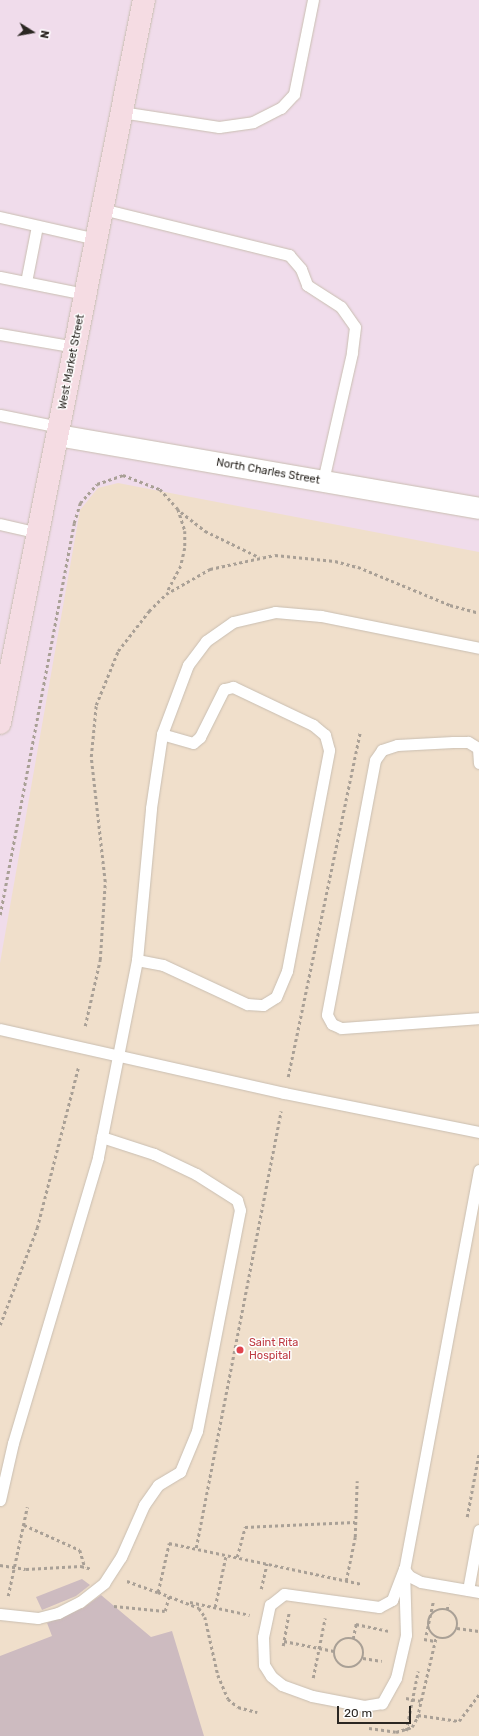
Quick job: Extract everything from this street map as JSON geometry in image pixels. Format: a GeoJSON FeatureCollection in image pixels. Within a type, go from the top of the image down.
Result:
{"type":"FeatureCollection","features":[{"type":"Feature","properties":{"kind":"street","name":"West Market Street"},"geometry":{"type":"LineString","coordinates":[[0,723],[2,699],[38,533],[144,0]]}},
{"type":"Feature","properties":{"kind":"street","name":"North Charles Street"},"geometry":{"type":"LineString","coordinates":[[58,431],[323,481],[479,508]]}},
{"type":"Feature","properties":{"kind":"lane"},"geometry":{"type":"LineString","coordinates":[[121,112],[219,127],[253,122],[281,108],[294,94],[312,0]]}},
{"type":"Feature","properties":{"kind":"lane"},"geometry":{"type":"LineString","coordinates":[[102,209],[289,255],[301,269],[307,285],[341,307],[355,327],[352,353],[323,481]]}},
{"type":"Feature","properties":{"kind":"lane"},"geometry":{"type":"LineString","coordinates":[[0,217],[96,239]]}},
{"type":"Feature","properties":{"kind":"lane"},"geometry":{"type":"LineString","coordinates":[[26,282],[37,226]]}},
{"type":"Feature","properties":{"kind":"lane"},"geometry":{"type":"LineString","coordinates":[[0,277],[85,294]]}},
{"type":"Feature","properties":{"kind":"lane"},"geometry":{"type":"LineString","coordinates":[[0,334],[75,348]]}},
{"type":"Feature","properties":{"kind":"lane"},"geometry":{"type":"LineString","coordinates":[[0,415],[58,431]]}},
{"type":"Feature","properties":{"kind":"lane"},"geometry":{"type":"LineString","coordinates":[[0,524],[38,533]]}},
{"type":"Feature","properties":{"kind":"lane"},"geometry":{"type":"LineString","coordinates":[[0,1500],[13,1443],[102,1137],[120,1055],[136,960],[151,808],[162,734],[188,665],[201,647],[233,622],[253,615],[287,611],[321,616],[479,648]]}},
{"type":"Feature","properties":{"kind":"lane"},"geometry":{"type":"LineString","coordinates":[[136,960],[162,965],[247,1004],[263,1005],[276,997],[287,971],[329,750],[325,735],[313,725],[233,688],[224,690],[200,737],[193,743],[162,734]]}},
{"type":"Feature","properties":{"kind":"lane"},"geometry":{"type":"LineString","coordinates":[[479,763],[478,748],[468,742],[397,745],[382,750],[375,760],[327,1015],[332,1024],[341,1028],[479,1018]]}},
{"type":"Feature","properties":{"kind":"lane"},"geometry":{"type":"LineString","coordinates":[[0,1029],[284,1093],[479,1132]]}},
{"type":"Feature","properties":{"kind":"lane"},"geometry":{"type":"LineString","coordinates":[[0,1614],[38,1618],[58,1613],[80,1602],[104,1583],[144,1505],[158,1485],[180,1472],[188,1459],[197,1431],[240,1210],[237,1200],[228,1192],[196,1174],[148,1152],[102,1137]]}},
{"type":"Feature","properties":{"kind":"lane"},"geometry":{"type":"LineString","coordinates":[[400,1593],[392,1600],[379,1607],[293,1593],[284,1594],[270,1605],[263,1637],[264,1665],[271,1676],[282,1685],[312,1696],[374,1706],[387,1699],[396,1678],[406,1635],[400,1593],[479,1170]]}},
{"type":"Feature","properties":{"kind":"lane"},"geometry":{"type":"LineString","coordinates":[[404,1569],[409,1576],[421,1582],[474,1591],[479,1530]]}},
{"type":"Feature","properties":{"kind":"path"},"geometry":{"type":"LineString","coordinates":[[0,915],[74,523],[80,503],[96,484],[123,476],[160,489],[178,509],[205,531],[260,557]]}},
{"type":"Feature","properties":{"kind":"path"},"geometry":{"type":"LineString","coordinates":[[166,594],[181,566],[185,548],[185,531],[178,509]]}},
{"type":"Feature","properties":{"kind":"path"},"geometry":{"type":"LineString","coordinates":[[196,1548],[284,1093],[360,731]]}},
{"type":"Feature","properties":{"kind":"path"},"geometry":{"type":"LineString","coordinates":[[0,1325],[40,1221],[78,1068]]}},
{"type":"Feature","properties":{"kind":"path"},"geometry":{"type":"LineString","coordinates":[[346,1581],[355,1522],[357,1481]]}},
{"type":"Feature","properties":{"kind":"path"},"geometry":{"type":"LineString","coordinates":[[8,1597],[27,1507]]}},
{"type":"Feature","properties":{"kind":"path"},"geometry":{"type":"LineString","coordinates":[[238,1557],[245,1527],[355,1522]]}},
{"type":"Feature","properties":{"kind":"path"},"geometry":{"type":"LineString","coordinates":[[24,1525],[80,1550],[85,1567]]}},
{"type":"Feature","properties":{"kind":"path"},"geometry":{"type":"LineString","coordinates":[[158,1592],[169,1543],[448,1603]]}},
{"type":"Feature","properties":{"kind":"path"},"geometry":{"type":"LineString","coordinates":[[215,1608],[226,1555]]}},
{"type":"Feature","properties":{"kind":"path"},"geometry":{"type":"LineString","coordinates":[[259,1596],[267,1564]]}},
{"type":"Feature","properties":{"kind":"path"},"geometry":{"type":"LineString","coordinates":[[0,1565],[14,1568],[85,1567],[110,1573],[140,1588],[158,1592],[200,1608],[206,1617],[218,1674],[228,1699],[238,1707],[257,1712]]}},
{"type":"Feature","properties":{"kind":"path"},"geometry":{"type":"LineString","coordinates":[[282,1649],[297,1570]]}},
{"type":"Feature","properties":{"kind":"path"},"geometry":{"type":"LineString","coordinates":[[313,1679],[333,1578]]}},
{"type":"Feature","properties":{"kind":"path"},"geometry":{"type":"LineString","coordinates":[[114,1606],[165,1611],[169,1596]]}},
{"type":"Feature","properties":{"kind":"path"},"geometry":{"type":"LineString","coordinates":[[437,1610],[452,1611],[457,1619],[457,1628],[448,1638],[436,1637],[430,1632],[428,1622],[437,1610]]}},
{"type":"Feature","properties":{"kind":"path"},"geometry":{"type":"LineString","coordinates":[[254,1615],[252,1634],[334,1651]]}},
{"type":"Feature","properties":{"kind":"path"},"geometry":{"type":"LineString","coordinates":[[457,1628],[479,1631]]}},
{"type":"Feature","properties":{"kind":"path"},"geometry":{"type":"LineString","coordinates":[[369,1728],[406,1731],[418,1715],[436,1637]]}},
{"type":"Feature","properties":{"kind":"path"},"geometry":{"type":"LineString","coordinates":[[353,1639],[361,1644],[363,1658],[353,1668],[344,1668],[336,1661],[334,1651],[339,1642],[353,1639]]}},
{"type":"Feature","properties":{"kind":"path"},"geometry":{"type":"LineString","coordinates":[[306,1678],[320,1680]]}},
{"type":"Feature","properties":{"kind":"path"},"geometry":{"type":"LineString","coordinates":[[418,1715],[459,1721],[479,1694]]}},
{"type":"Feature","properties":{"kind":"shaded area","name":"Saint Rita Hospital"},"geometry":{"type":"Polygon","coordinates":[[[0,0],[479,0],[479,1736],[0,1736],[0,0]]]}},
{"type":"Feature","properties":{"kind":"shaded area","name":"Saint Rita Hospital"},"geometry":{"type":"Polygon","coordinates":[[[118,483],[479,552],[479,1736],[0,1736],[0,963],[80,510],[98,488],[118,483]]]}},
{"type":"Feature","properties":{"kind":"building"},"geometry":{"type":"Polygon","coordinates":[[[82,1579],[90,1585],[76,1596],[42,1610],[36,1597],[82,1579]]]}},
{"type":"Feature","properties":{"kind":"building"},"geometry":{"type":"Polygon","coordinates":[[[101,1595],[151,1637],[172,1631],[204,1736],[0,1736],[0,1656],[52,1636],[47,1623],[83,1608],[101,1595]]]}},
{"type":"Feature","properties":{"kind":"place","name":"Saint Rita Hospital"},"geometry":{"type":"Point","coordinates":[240,1350]}}]}
